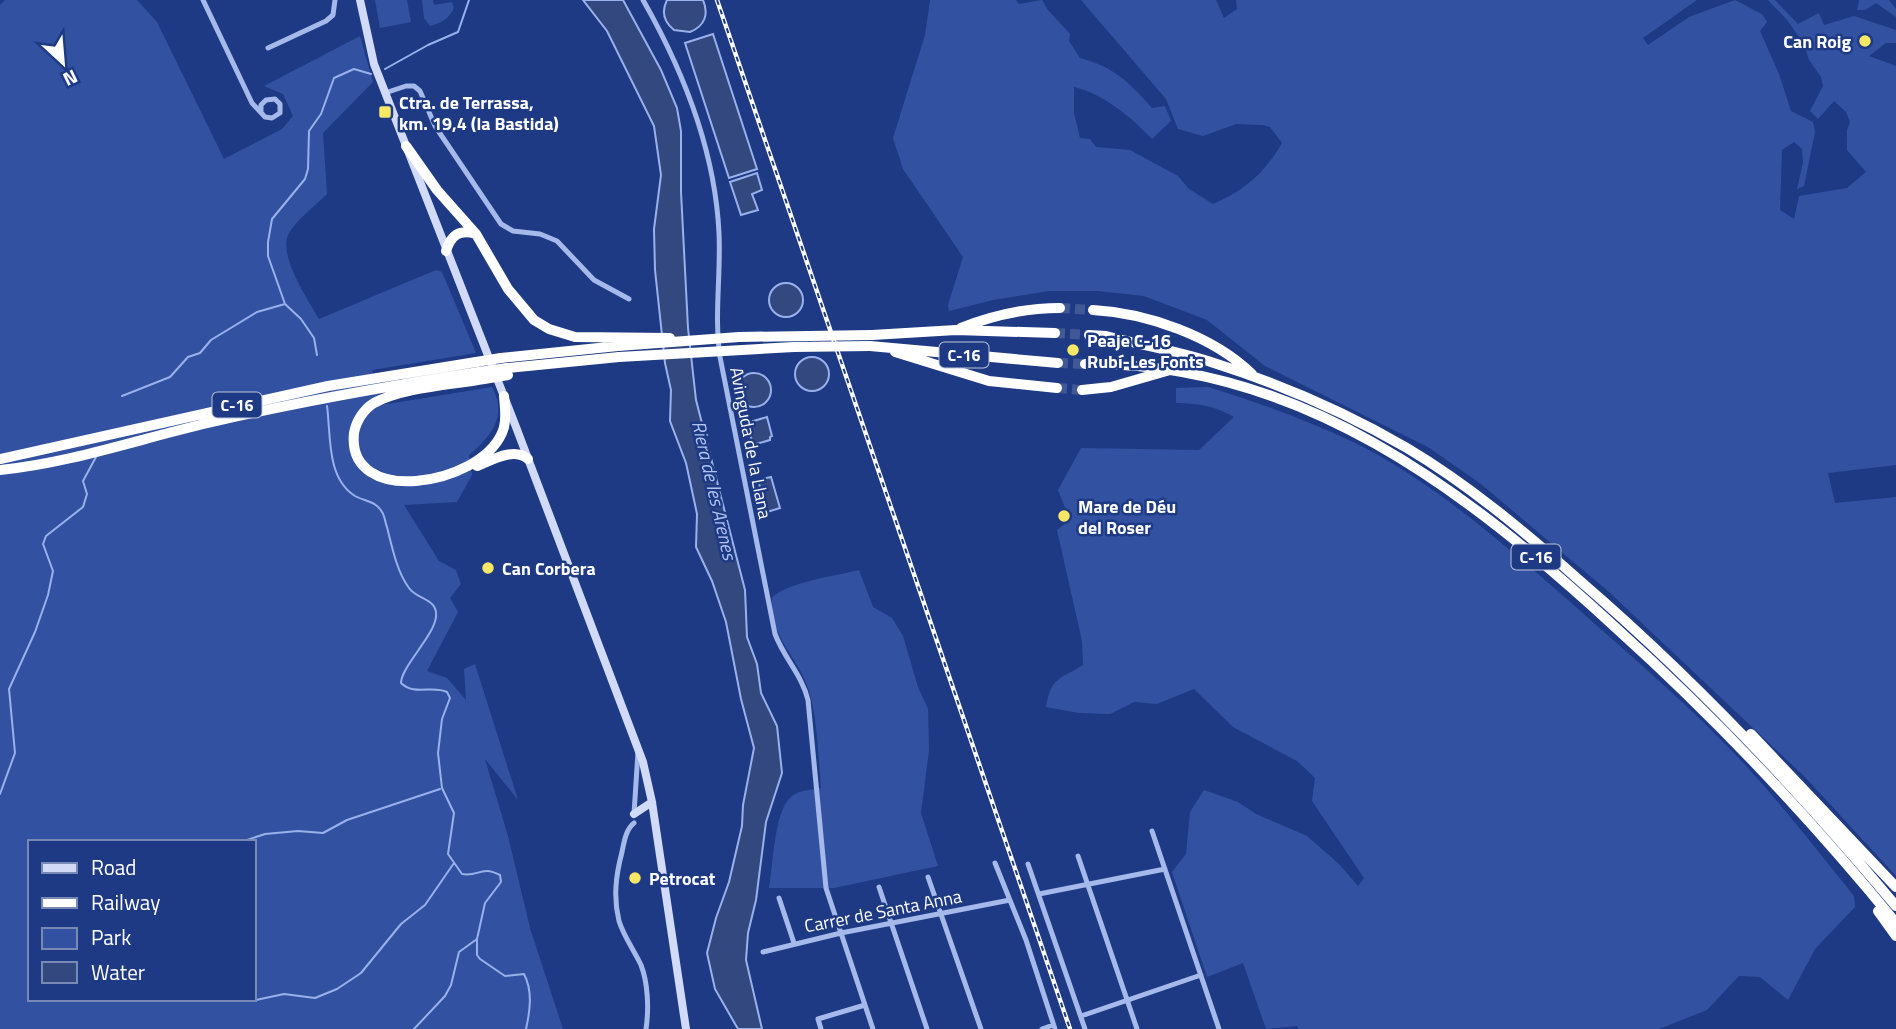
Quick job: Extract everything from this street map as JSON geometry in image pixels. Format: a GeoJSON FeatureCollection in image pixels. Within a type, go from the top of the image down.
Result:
{"type":"FeatureCollection","features":[{"type":"Feature","properties":{"kind":"highway"},"geometry":{"type":"LineString","coordinates":[[406,146],[438,190],[476,234],[508,289],[534,320],[550,329],[575,337],[620,342]]}},
{"type":"Feature","properties":{"kind":"highway"},"geometry":{"type":"LineString","coordinates":[[446,251],[450,240],[458,233],[464,231],[476,234]]}},
{"type":"Feature","properties":{"kind":"highway","name":"C-16"},"geometry":{"type":"LineString","coordinates":[[956,330],[982,319],[1033,308],[1060,309]]}},
{"type":"Feature","properties":{"kind":"highway","name":"C-16"},"geometry":{"type":"LineString","coordinates":[[1093,310],[1170,324],[1235,360],[1258,379]]}},
{"type":"Feature","properties":{"kind":"highway","name":"C-16"},"geometry":{"type":"LineString","coordinates":[[0,470],[314,400],[480,371],[501,358],[620,342],[956,330],[1055,333]]}},
{"type":"Feature","properties":{"kind":"highway","name":"C-16"},"geometry":{"type":"LineString","coordinates":[[1089,335],[1106,336],[1212,362],[1258,379],[1362,424],[1444,472],[1539,545],[1700,691],[1822,819],[1896,906]]}},
{"type":"Feature","properties":{"kind":"highway","name":"C-16"},"geometry":{"type":"LineString","coordinates":[[0,459],[315,389],[480,371],[508,372],[572,361],[794,347],[870,346],[1058,363]]}},
{"type":"Feature","properties":{"kind":"highway","name":"C-16"},"geometry":{"type":"LineString","coordinates":[[881,347],[989,381],[1057,388]]}},
{"type":"Feature","properties":{"kind":"highway","name":"C-16"},"geometry":{"type":"LineString","coordinates":[[1085,364],[1172,370],[1254,390],[1355,432],[1438,480],[1482,512],[1591,604],[1648,657],[1775,784],[1896,923]]}},
{"type":"Feature","properties":{"kind":"highway","name":"C-16"},"geometry":{"type":"LineString","coordinates":[[1082,390],[1111,387],[1172,370]]}},
{"type":"Feature","properties":{"kind":"highway"},"geometry":{"type":"LineString","coordinates":[[480,371],[385,398],[368,407],[356,427],[354,437],[357,453],[365,466],[377,475],[408,481],[436,479],[513,453],[521,453],[528,458]]}},
{"type":"Feature","properties":{"kind":"highway"},"geometry":{"type":"LineString","coordinates":[[455,473],[480,459],[498,440],[505,426],[504,396]]}},
{"type":"Feature","properties":{"kind":"highway"},"geometry":{"type":"LineString","coordinates":[[1700,691],[1730,714],[1775,758],[1896,887]]}},
{"type":"Feature","properties":{"kind":"highway"},"geometry":{"type":"LineString","coordinates":[[1841,859],[1896,936]]}},
{"type":"Feature","properties":{"kind":"main road"},"geometry":{"type":"LineString","coordinates":[[360,0],[369,49],[385,93],[638,746],[652,802],[686,1029]]}},
{"type":"Feature","properties":{"kind":"main road"},"geometry":{"type":"LineString","coordinates":[[636,816],[652,802]]}},
{"type":"Feature","properties":{"kind":"main road"},"geometry":{"type":"LineString","coordinates":[[636,816],[650,815],[655,821]]}},
{"type":"Feature","properties":{"kind":"street"},"geometry":{"type":"LineString","coordinates":[[203,0],[252,103],[268,118],[275,118],[280,113],[278,101],[265,100],[249,92]]}},
{"type":"Feature","properties":{"kind":"street"},"geometry":{"type":"LineString","coordinates":[[268,48],[326,21],[333,15],[335,0]]}},
{"type":"Feature","properties":{"kind":"street","name":"Avinguda de la Llana"},"geometry":{"type":"LineString","coordinates":[[643,0],[666,40],[686,84],[701,131],[719,236],[716,318],[720,357],[772,622],[779,644],[800,676],[808,700],[828,895],[873,1029]]}},
{"type":"Feature","properties":{"kind":"street"},"geometry":{"type":"LineString","coordinates":[[385,93],[406,86],[414,86],[420,91],[435,126],[501,224],[513,231],[540,234],[557,241],[594,280],[629,299]]}},
{"type":"Feature","properties":{"kind":"street"},"geometry":{"type":"LineString","coordinates":[[261,112],[261,105],[265,100]]}},
{"type":"Feature","properties":{"kind":"street"},"geometry":{"type":"LineString","coordinates":[[638,746],[636,816],[629,827],[623,847],[617,872],[615,899],[622,930],[643,972],[648,1008],[646,1029]]}},
{"type":"Feature","properties":{"kind":"street"},"geometry":{"type":"LineString","coordinates":[[1152,831],[1219,1029]]}},
{"type":"Feature","properties":{"kind":"street"},"geometry":{"type":"LineString","coordinates":[[1078,856],[1137,1029]]}},
{"type":"Feature","properties":{"kind":"street"},"geometry":{"type":"LineString","coordinates":[[995,863],[1054,1027],[1042,1029]]}},
{"type":"Feature","properties":{"kind":"street"},"geometry":{"type":"LineString","coordinates":[[1028,864],[1085,1029]]}},
{"type":"Feature","properties":{"kind":"street"},"geometry":{"type":"LineString","coordinates":[[1039,894],[1165,869]]}},
{"type":"Feature","properties":{"kind":"street"},"geometry":{"type":"LineString","coordinates":[[928,877],[981,1029]]}},
{"type":"Feature","properties":{"kind":"street"},"geometry":{"type":"LineString","coordinates":[[879,887],[927,1029]]}},
{"type":"Feature","properties":{"kind":"street"},"geometry":{"type":"LineString","coordinates":[[779,898],[794,943]]}},
{"type":"Feature","properties":{"kind":"street","name":"Carrer de Santa Anna"},"geometry":{"type":"LineString","coordinates":[[763,952],[841,933],[1010,900]]}},
{"type":"Feature","properties":{"kind":"street"},"geometry":{"type":"LineString","coordinates":[[1081,1016],[1201,975]]}},
{"type":"Feature","properties":{"kind":"street"},"geometry":{"type":"LineString","coordinates":[[821,1029],[818,1019],[865,1005]]}},
{"type":"Feature","properties":{"kind":"green space"},"geometry":{"type":"Polygon","coordinates":[[[5,0],[137,0],[157,22],[224,159],[282,129],[293,116],[283,94],[264,86],[360,36],[373,82],[323,133],[327,194],[289,233],[287,253],[295,277],[319,319],[436,270],[442,272],[476,353],[372,370],[381,405],[492,387],[497,398],[498,417],[495,425],[484,441],[469,455],[472,475],[457,502],[404,505],[439,561],[456,570],[461,584],[450,598],[458,612],[427,671],[447,678],[466,700],[464,669],[475,664],[518,800],[485,759],[508,836],[530,928],[563,1029],[0,1029],[0,5],[5,0]]]}},
{"type":"Feature","properties":{"kind":"green space"},"geometry":{"type":"Polygon","coordinates":[[[375,0],[407,0],[411,22],[380,28],[375,0]]]}},
{"type":"Feature","properties":{"kind":"green space"},"geometry":{"type":"Polygon","coordinates":[[[422,0],[433,0],[434,5],[452,2],[454,8],[444,20],[430,26],[424,18],[422,0]]]}},
{"type":"Feature","properties":{"kind":"green space"},"geometry":{"type":"Polygon","coordinates":[[[930,0],[1016,0],[1019,4],[1042,0],[1070,34],[1069,41],[1080,58],[1112,71],[1136,90],[1152,108],[1165,106],[1171,121],[1152,139],[1116,107],[1096,95],[1074,87],[1074,113],[1080,138],[1090,139],[1096,147],[1130,150],[1178,176],[1189,189],[1213,204],[1253,180],[1282,143],[1270,127],[1263,125],[1236,124],[1203,136],[1178,129],[1166,99],[1081,0],[1216,0],[1224,18],[1237,9],[1236,0],[1697,0],[1643,38],[1648,45],[1689,17],[1735,0],[1762,14],[1767,22],[1760,31],[1779,74],[1791,111],[1813,122],[1815,132],[1804,186],[1797,189],[1803,163],[1802,149],[1794,142],[1782,150],[1780,210],[1794,219],[1799,196],[1847,188],[1866,172],[1847,150],[1847,130],[1850,122],[1846,112],[1834,101],[1818,119],[1810,111],[1823,86],[1821,77],[1809,60],[1804,44],[1768,0],[1775,0],[1798,24],[1819,13],[1824,25],[1854,16],[1896,30],[1896,43],[1886,43],[1869,56],[1896,66],[1896,465],[1828,473],[1835,503],[1896,497],[1896,876],[1805,777],[1609,592],[1481,484],[1428,447],[1265,366],[1207,320],[1144,296],[1098,291],[1049,291],[993,300],[949,311],[948,305],[963,257],[903,169],[893,138],[925,35],[930,0]]]}},
{"type":"Feature","properties":{"kind":"green space"},"geometry":{"type":"Polygon","coordinates":[[[1859,0],[1889,0],[1896,9],[1896,17],[1876,3],[1865,10],[1857,10],[1859,0]]]}},
{"type":"Feature","properties":{"kind":"green space"},"geometry":{"type":"Polygon","coordinates":[[[1208,387],[1280,411],[1334,433],[1380,456],[1434,491],[1486,530],[1560,593],[1664,685],[1741,761],[1854,896],[1855,907],[1815,949],[1788,1000],[1760,977],[1739,976],[1707,1010],[1659,1029],[1299,1029],[1297,1026],[1266,1029],[1243,963],[1207,977],[1172,872],[1186,854],[1190,812],[1204,790],[1238,802],[1256,814],[1307,836],[1339,864],[1358,886],[1364,878],[1312,801],[1315,778],[1297,761],[1233,727],[1194,689],[1157,704],[1134,702],[1110,714],[1079,713],[1046,707],[1057,680],[1083,665],[1082,641],[1057,530],[1070,520],[1058,490],[1081,448],[1199,450],[1234,417],[1206,406],[1176,403],[1176,388],[1208,387]]]}},
{"type":"Feature","properties":{"kind":"green space"},"geometry":{"type":"Polygon","coordinates":[[[859,570],[873,607],[892,618],[903,636],[918,687],[928,709],[929,750],[921,813],[938,866],[834,888],[769,888],[777,827],[785,805],[797,793],[821,788],[812,702],[805,679],[775,624],[772,598],[800,584],[859,570]]]}},
{"type":"Feature","properties":{"kind":"water","name":"Riera de les Arenes"},"geometry":{"type":"Polygon","coordinates":[[[583,0],[623,0],[661,70],[677,108],[681,131],[681,192],[688,328],[696,400],[745,590],[747,637],[757,664],[761,693],[777,726],[782,773],[766,822],[756,900],[748,933],[746,960],[762,1029],[738,1029],[715,989],[707,953],[729,882],[742,826],[743,805],[754,748],[726,622],[712,581],[696,547],[697,514],[686,463],[670,421],[671,390],[665,363],[655,270],[654,229],[661,175],[654,126],[607,31],[583,0]]]}},
{"type":"Feature","properties":{"kind":"water"},"geometry":{"type":"Polygon","coordinates":[[[667,0],[703,0],[706,10],[702,23],[690,32],[674,30],[664,16],[667,0]]]}},
{"type":"Feature","properties":{"kind":"water"},"geometry":{"type":"Polygon","coordinates":[[[713,34],[757,169],[729,178],[685,43],[713,34]]]}},
{"type":"Feature","properties":{"kind":"water"},"geometry":{"type":"Polygon","coordinates":[[[757,173],[762,190],[752,194],[758,210],[741,215],[730,182],[757,173]]]}},
{"type":"Feature","properties":{"kind":"water"},"geometry":{"type":"Polygon","coordinates":[[[786,283],[798,288],[803,300],[798,312],[786,317],[774,312],[769,300],[774,288],[786,283]]]}},
{"type":"Feature","properties":{"kind":"water"},"geometry":{"type":"Polygon","coordinates":[[[812,357],[824,362],[829,374],[824,386],[812,391],[800,386],[795,374],[800,362],[812,357]]]}},
{"type":"Feature","properties":{"kind":"water"},"geometry":{"type":"Polygon","coordinates":[[[754,373],[766,378],[771,390],[766,402],[754,407],[742,402],[737,390],[742,378],[754,373]]]}},
{"type":"Feature","properties":{"kind":"water"},"geometry":{"type":"Polygon","coordinates":[[[767,417],[772,436],[770,440],[753,445],[747,423],[767,417]]]}},
{"type":"Feature","properties":{"kind":"water"},"geometry":{"type":"Polygon","coordinates":[[[771,477],[780,508],[767,512],[758,480],[771,477]]]}},
{"type":"Feature","properties":{"kind":"waterway"},"geometry":{"type":"LineString","coordinates":[[385,69],[458,32],[469,0]]}},
{"type":"Feature","properties":{"kind":"waterway"},"geometry":{"type":"LineString","coordinates":[[317,355],[314,338],[301,319],[285,304],[268,256],[272,219],[305,179],[308,169],[309,131],[321,114],[334,78],[354,69],[371,74]]}},
{"type":"Feature","properties":{"kind":"waterway"},"geometry":{"type":"LineString","coordinates":[[122,396],[170,377],[188,357],[200,353],[211,340],[257,312],[285,304]]}},
{"type":"Feature","properties":{"kind":"waterway"},"geometry":{"type":"LineString","coordinates":[[327,406],[332,455],[339,478],[355,496],[379,508],[384,515],[401,575],[413,592],[434,606],[436,611],[434,625],[402,676],[401,683],[417,690],[441,690],[447,692],[450,698],[442,719],[438,753],[442,788],[454,813],[448,854],[462,874],[488,871],[500,875],[501,882],[485,903],[477,939],[477,955],[505,976],[524,974],[530,994],[526,1029]]}},
{"type":"Feature","properties":{"kind":"waterway"},"geometry":{"type":"LineString","coordinates":[[0,794],[15,753],[9,689],[35,632],[53,571],[43,544],[46,536],[83,507],[87,494],[83,481],[96,457]]}},
{"type":"Feature","properties":{"kind":"waterway"},"geometry":{"type":"LineString","coordinates":[[247,840],[265,834],[298,831],[323,833],[347,820],[440,789]]}},
{"type":"Feature","properties":{"kind":"waterway"},"geometry":{"type":"LineString","coordinates":[[256,1000],[284,994],[315,998],[337,989],[361,973],[401,924],[425,905],[454,863]]}},
{"type":"Feature","properties":{"kind":"waterway"},"geometry":{"type":"LineString","coordinates":[[414,1029],[445,996],[451,985],[459,952],[477,939]]}},
{"type":"Feature","properties":{"kind":"tunnel"},"geometry":{"type":"LineString","coordinates":[[1060,308],[1093,310]]}},
{"type":"Feature","properties":{"kind":"tunnel"},"geometry":{"type":"LineString","coordinates":[[1055,333],[1089,335]]}},
{"type":"Feature","properties":{"kind":"tunnel"},"geometry":{"type":"LineString","coordinates":[[1058,363],[1085,364]]}},
{"type":"Feature","properties":{"kind":"tunnel"},"geometry":{"type":"LineString","coordinates":[[1057,388],[1082,390]]}},
{"type":"Feature","properties":{"kind":"railway"},"geometry":{"type":"LineString","coordinates":[[717,0],[1070,1029]]}},
{"type":"Feature","properties":{"kind":"place","name":"Can Roig"},"geometry":{"type":"Point","coordinates":[1865,41]}},
{"type":"Feature","properties":{"kind":"place","name":"Ctra. de Terrassa, km. 19,4 (la Bastida)"},"geometry":{"type":"Point","coordinates":[385,112]}},
{"type":"Feature","properties":{"kind":"place","name":"Peaje C-16 Rubí-Les Fonts"},"geometry":{"type":"Point","coordinates":[1073,350]}},
{"type":"Feature","properties":{"kind":"place","name":"Mare de Déu del Roser"},"geometry":{"type":"Point","coordinates":[1064,516]}},
{"type":"Feature","properties":{"kind":"place","name":"Can Corbera"},"geometry":{"type":"Point","coordinates":[488,568]}},
{"type":"Feature","properties":{"kind":"place","name":"Petrocat"},"geometry":{"type":"Point","coordinates":[635,878]}}]}
